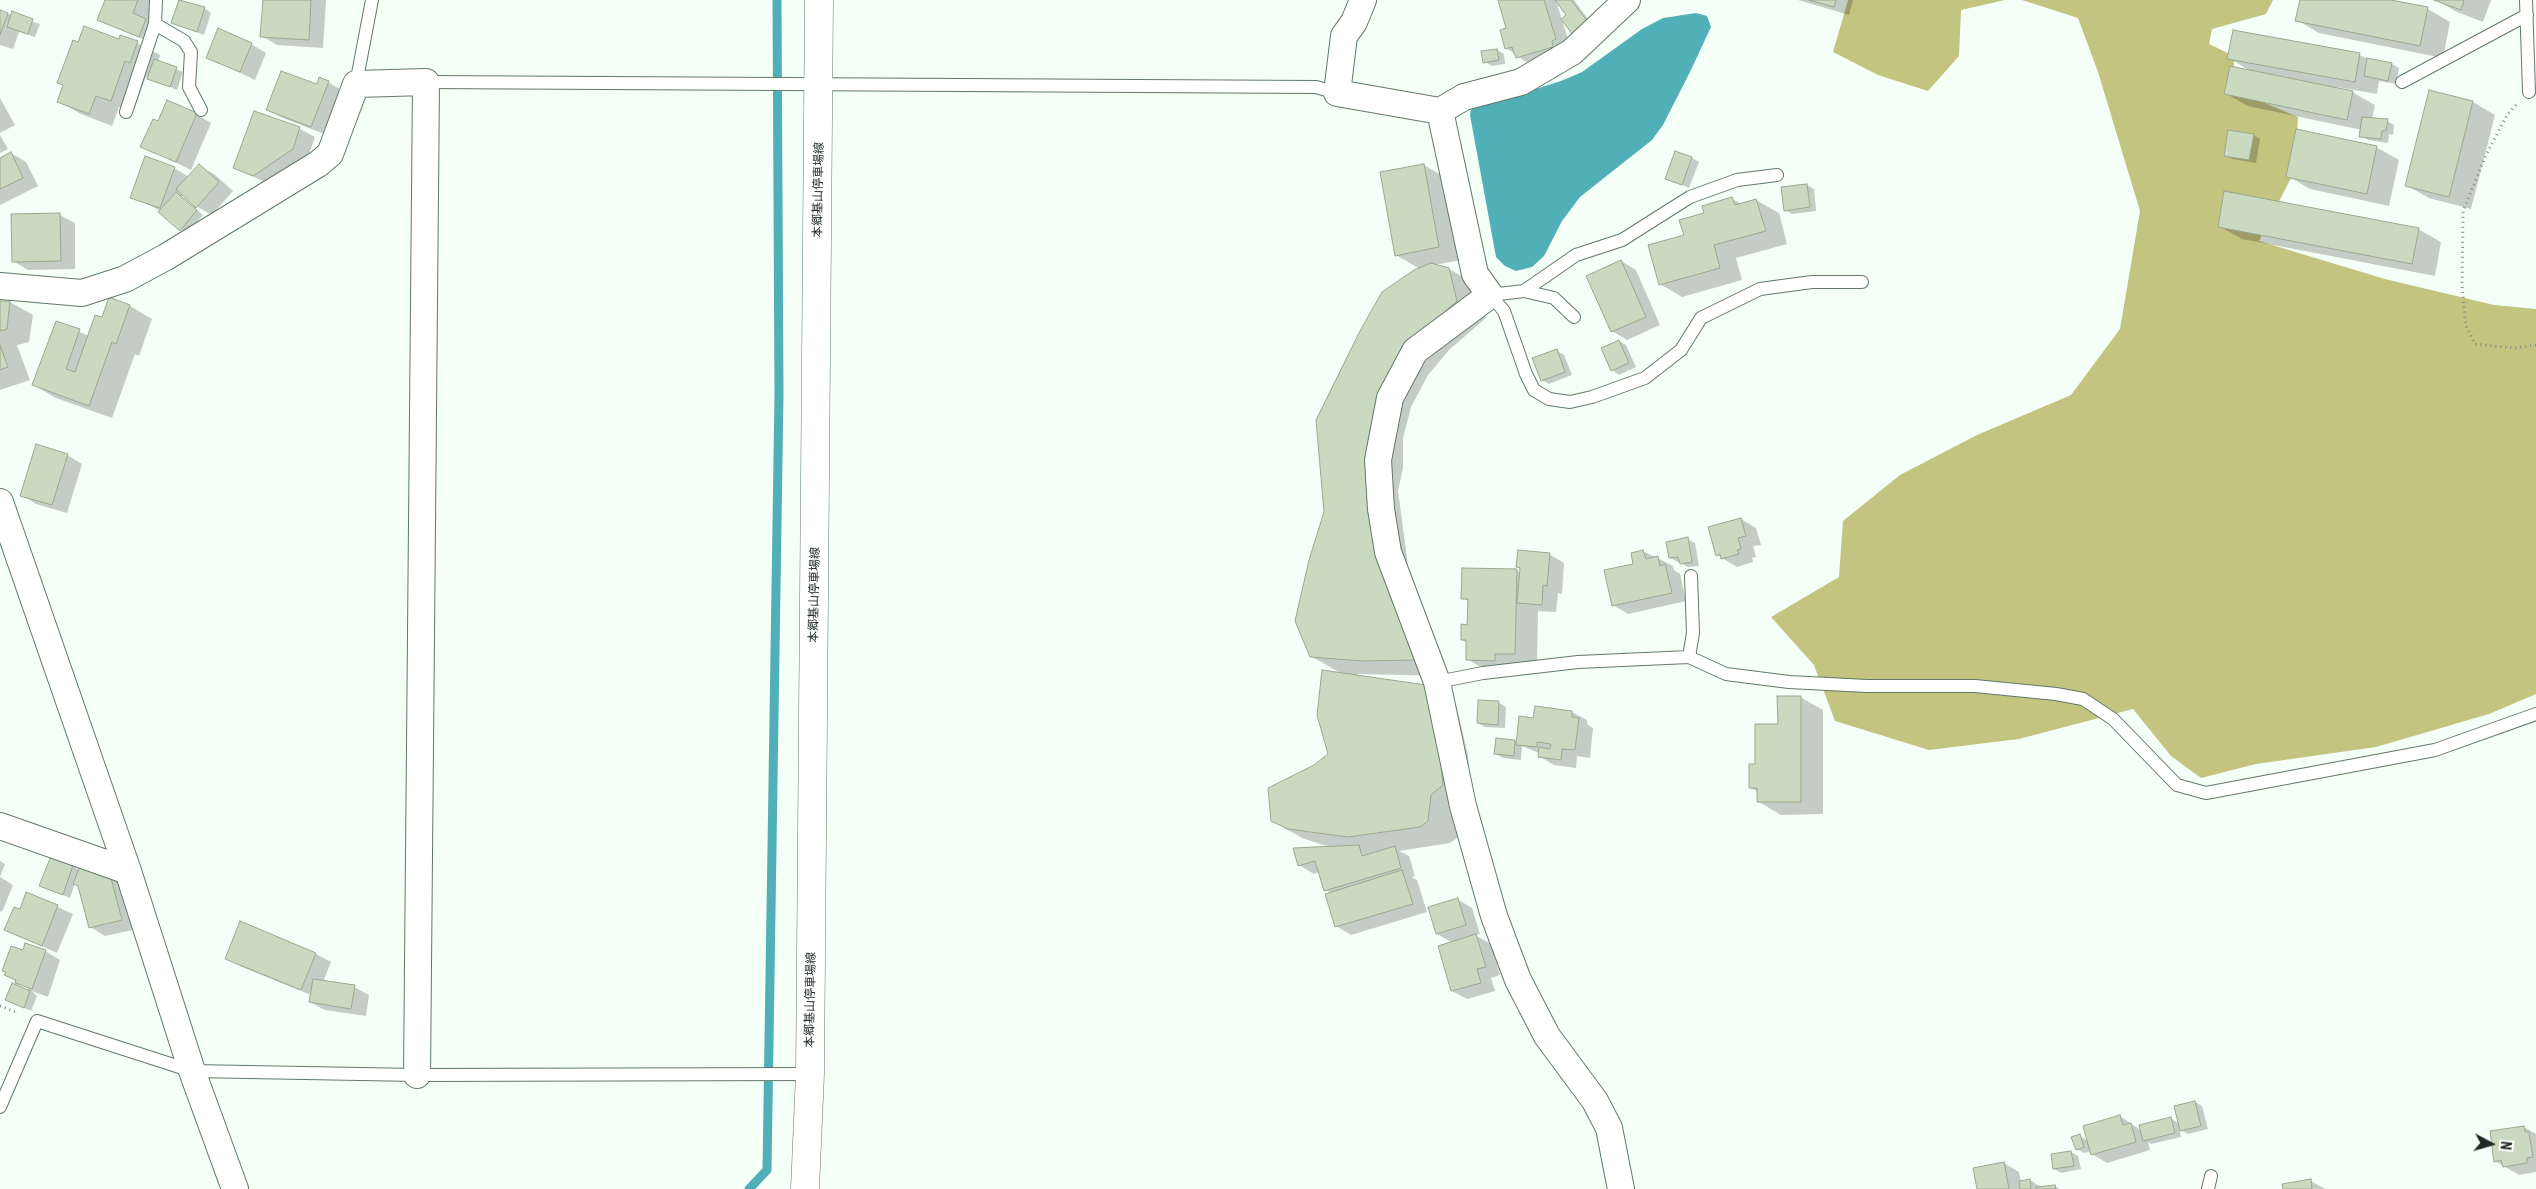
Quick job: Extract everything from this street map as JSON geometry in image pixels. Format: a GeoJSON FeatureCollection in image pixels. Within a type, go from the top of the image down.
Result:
{"type":"FeatureCollection","features":[{"type":"Feature","properties":{"kind":"main road","name":"本郷基山停車場線"},"geometry":{"type":"LineString","coordinates":[[806,1189],[810,1074],[820,85],[819,0]]}},
{"type":"Feature","properties":{"kind":"street"},"geometry":{"type":"LineString","coordinates":[[1349,0],[1338,93],[1440,111],[1464,98],[1521,82],[1572,52],[1627,0]]}},
{"type":"Feature","properties":{"kind":"street"},"geometry":{"type":"LineString","coordinates":[[1344,36],[1354,22],[1363,0]]}},
{"type":"Feature","properties":{"kind":"street"},"geometry":{"type":"LineString","coordinates":[[0,286],[82,293],[125,279],[166,257],[318,164],[330,154],[356,84],[426,82],[417,1075]]}},
{"type":"Feature","properties":{"kind":"street"},"geometry":{"type":"LineString","coordinates":[[1440,111],[1475,274],[1490,295],[1415,351],[1390,398],[1378,460],[1381,509],[1388,552],[1437,682],[1463,806],[1494,916],[1514,971],[1547,1036],[1595,1101],[1609,1128],[1621,1189]]}},
{"type":"Feature","properties":{"kind":"street"},"geometry":{"type":"LineString","coordinates":[[0,502],[128,871],[192,1071],[235,1189]]}},
{"type":"Feature","properties":{"kind":"street"},"geometry":{"type":"LineString","coordinates":[[0,826],[128,871]]}},
{"type":"Feature","properties":{"kind":"lane"},"geometry":{"type":"LineString","coordinates":[[126,112],[155,24],[156,0]]}},
{"type":"Feature","properties":{"kind":"lane"},"geometry":{"type":"LineString","coordinates":[[356,84],[372,0]]}},
{"type":"Feature","properties":{"kind":"lane"},"geometry":{"type":"LineString","coordinates":[[2526,0],[2529,92]]}},
{"type":"Feature","properties":{"kind":"lane"},"geometry":{"type":"LineString","coordinates":[[2402,82],[2527,16]]}},
{"type":"Feature","properties":{"kind":"lane"},"geometry":{"type":"LineString","coordinates":[[155,24],[184,41],[190,52],[189,88],[201,110]]}},
{"type":"Feature","properties":{"kind":"lane"},"geometry":{"type":"LineString","coordinates":[[426,82],[1316,87],[1338,93]]}},
{"type":"Feature","properties":{"kind":"lane"},"geometry":{"type":"LineString","coordinates":[[1524,291],[1576,255],[1622,240],[1690,197],[1737,180],[1776,175]]}},
{"type":"Feature","properties":{"kind":"lane"},"geometry":{"type":"LineString","coordinates":[[1490,295],[1504,311],[1526,374],[1534,390],[1549,399],[1570,402],[1592,397],[1645,378],[1681,350],[1701,318],[1760,289],[1812,282],[1862,282]]}},
{"type":"Feature","properties":{"kind":"lane"},"geometry":{"type":"LineString","coordinates":[[1490,295],[1524,291],[1554,298],[1574,317]]}},
{"type":"Feature","properties":{"kind":"lane"},"geometry":{"type":"LineString","coordinates":[[1689,657],[1693,633],[1691,576]]}},
{"type":"Feature","properties":{"kind":"lane"},"geometry":{"type":"LineString","coordinates":[[1437,682],[1483,673],[1578,662],[1689,657],[1726,674],[1789,682],[1867,686],[1975,686],[2056,694],[2083,700],[2113,719],[2177,785],[2206,793],[2434,750],[2536,714]]}},
{"type":"Feature","properties":{"kind":"lane"},"geometry":{"type":"LineString","coordinates":[[0,1107],[37,1021],[192,1071],[417,1075],[810,1074]]}},
{"type":"Feature","properties":{"kind":"lane"},"geometry":{"type":"LineString","coordinates":[[2208,1189],[2211,1176]]}},
{"type":"Feature","properties":{"kind":"path"},"geometry":{"type":"LineString","coordinates":[[2529,92],[2507,115],[2486,155],[2462,211],[2462,285],[2466,326],[2475,344],[2515,348],[2536,344]]}},
{"type":"Feature","properties":{"kind":"green space"},"geometry":{"type":"Polygon","coordinates":[[[1848,0],[2005,0],[1961,10],[1959,56],[1928,91],[1878,75],[1833,52],[1848,0]]]}},
{"type":"Feature","properties":{"kind":"green space"},"geometry":{"type":"Polygon","coordinates":[[[2022,0],[2273,0],[2266,14],[2212,29],[2209,44],[2234,56],[2234,90],[2298,117],[2295,170],[2259,241],[2385,279],[2494,305],[2536,309],[2536,694],[2489,714],[2376,747],[2256,764],[2201,778],[2171,756],[2133,709],[2019,739],[1929,750],[1835,721],[1814,665],[1771,617],[1839,577],[1843,521],[1900,475],[1977,435],[2071,395],[2120,329],[2140,211],[2098,72],[2078,18],[2022,0]]]}},
{"type":"Feature","properties":{"kind":"water"},"geometry":{"type":"Polygon","coordinates":[[[1696,13],[1707,16],[1711,27],[1663,125],[1652,140],[1580,197],[1562,221],[1544,256],[1532,267],[1516,271],[1505,266],[1496,257],[1470,115],[1471,109],[1561,81],[1582,72],[1642,29],[1663,18],[1696,13]]]}},
{"type":"Feature","properties":{"kind":"building"},"geometry":{"type":"Polygon","coordinates":[[[105,0],[138,0],[133,13],[146,19],[139,37],[97,20],[105,0]]]}},
{"type":"Feature","properties":{"kind":"building"},"geometry":{"type":"Polygon","coordinates":[[[179,0],[205,7],[197,32],[171,23],[179,0]]]}},
{"type":"Feature","properties":{"kind":"building"},"geometry":{"type":"Polygon","coordinates":[[[263,0],[311,0],[309,40],[260,37],[263,0]]]}},
{"type":"Feature","properties":{"kind":"building"},"geometry":{"type":"Polygon","coordinates":[[[1498,0],[1544,0],[1556,39],[1552,41],[1553,47],[1516,58],[1512,47],[1505,49],[1500,30],[1506,28],[1498,0]]]}},
{"type":"Feature","properties":{"kind":"building"},"geometry":{"type":"Polygon","coordinates":[[[1555,0],[1571,0],[1588,22],[1572,34],[1561,19],[1566,15],[1555,0]]]}},
{"type":"Feature","properties":{"kind":"building"},"geometry":{"type":"Polygon","coordinates":[[[1809,0],[1836,0],[1834,7],[1809,0]]]}},
{"type":"Feature","properties":{"kind":"building"},"geometry":{"type":"Polygon","coordinates":[[[2300,0],[2391,0],[2428,7],[2420,46],[2295,21],[2300,0]]]}},
{"type":"Feature","properties":{"kind":"building"},"geometry":{"type":"Polygon","coordinates":[[[2434,0],[2464,0],[2461,10],[2434,0]]]}},
{"type":"Feature","properties":{"kind":"building"},"geometry":{"type":"Polygon","coordinates":[[[0,10],[8,13],[0,35],[0,10]]]}},
{"type":"Feature","properties":{"kind":"building"},"geometry":{"type":"Polygon","coordinates":[[[12,11],[33,19],[28,34],[7,27],[12,11]]]}},
{"type":"Feature","properties":{"kind":"building"},"geometry":{"type":"Polygon","coordinates":[[[84,26],[119,39],[120,35],[138,41],[130,63],[125,61],[111,101],[96,96],[89,114],[57,102],[63,85],[57,83],[73,40],[78,42],[84,26]]]}},
{"type":"Feature","properties":{"kind":"building"},"geometry":{"type":"Polygon","coordinates":[[[218,28],[252,43],[240,72],[206,58],[218,28]]]}},
{"type":"Feature","properties":{"kind":"building"},"geometry":{"type":"Polygon","coordinates":[[[2233,30],[2360,53],[2355,82],[2227,59],[2233,30]]]}},
{"type":"Feature","properties":{"kind":"building"},"geometry":{"type":"Polygon","coordinates":[[[1497,49],[1499,60],[1483,63],[1481,51],[1497,49]]]}},
{"type":"Feature","properties":{"kind":"building"},"geometry":{"type":"Polygon","coordinates":[[[2367,58],[2392,63],[2388,81],[2364,76],[2367,58]]]}},
{"type":"Feature","properties":{"kind":"building"},"geometry":{"type":"Polygon","coordinates":[[[154,59],[177,67],[170,87],[147,79],[154,59]]]}},
{"type":"Feature","properties":{"kind":"building"},"geometry":{"type":"Polygon","coordinates":[[[2230,66],[2353,91],[2347,120],[2224,94],[2230,66]]]}},
{"type":"Feature","properties":{"kind":"building"},"geometry":{"type":"Polygon","coordinates":[[[281,71],[317,84],[319,77],[329,81],[311,127],[266,110],[281,71]]]}},
{"type":"Feature","properties":{"kind":"building"},"geometry":{"type":"Polygon","coordinates":[[[2429,90],[2473,101],[2449,197],[2405,186],[2429,90]]]}},
{"type":"Feature","properties":{"kind":"building"},"geometry":{"type":"Polygon","coordinates":[[[167,100],[197,113],[176,162],[140,147],[153,119],[158,121],[167,100]]]}},
{"type":"Feature","properties":{"kind":"building"},"geometry":{"type":"Polygon","coordinates":[[[254,111],[300,127],[293,149],[253,176],[233,168],[254,111]]]}},
{"type":"Feature","properties":{"kind":"building"},"geometry":{"type":"Polygon","coordinates":[[[2362,117],[2388,119],[2386,131],[2382,131],[2381,139],[2359,137],[2362,117]]]}},
{"type":"Feature","properties":{"kind":"building"},"geometry":{"type":"Polygon","coordinates":[[[2296,129],[2377,146],[2367,194],[2286,177],[2296,129]]]}},
{"type":"Feature","properties":{"kind":"building"},"geometry":{"type":"Polygon","coordinates":[[[2228,130],[2254,134],[2249,160],[2224,156],[2228,130]]]}},
{"type":"Feature","properties":{"kind":"building"},"geometry":{"type":"Polygon","coordinates":[[[1675,151],[1692,157],[1682,185],[1665,179],[1675,151]]]}},
{"type":"Feature","properties":{"kind":"building"},"geometry":{"type":"Polygon","coordinates":[[[11,152],[23,178],[0,189],[0,158],[11,152]]]}},
{"type":"Feature","properties":{"kind":"building"},"geometry":{"type":"Polygon","coordinates":[[[145,156],[175,167],[160,208],[130,198],[145,156]]]}},
{"type":"Feature","properties":{"kind":"building"},"geometry":{"type":"Polygon","coordinates":[[[199,164],[219,182],[196,208],[176,189],[199,164]]]}},
{"type":"Feature","properties":{"kind":"building"},"geometry":{"type":"Polygon","coordinates":[[[1424,164],[1439,247],[1395,256],[1380,172],[1424,164]]]}},
{"type":"Feature","properties":{"kind":"building"},"geometry":{"type":"Polygon","coordinates":[[[1807,184],[1810,207],[1784,211],[1781,187],[1807,184]]]}},
{"type":"Feature","properties":{"kind":"building"},"geometry":{"type":"Polygon","coordinates":[[[2224,191],[2419,228],[2412,264],[2218,227],[2224,191]]]}},
{"type":"Feature","properties":{"kind":"building"},"geometry":{"type":"Polygon","coordinates":[[[176,192],[197,210],[180,231],[158,212],[176,192]]]}},
{"type":"Feature","properties":{"kind":"building"},"geometry":{"type":"Polygon","coordinates":[[[1732,197],[1735,205],[1756,199],[1766,231],[1714,245],[1720,268],[1659,285],[1648,245],[1684,235],[1679,220],[1704,213],[1702,206],[1732,197]]]}},
{"type":"Feature","properties":{"kind":"building"},"geometry":{"type":"Polygon","coordinates":[[[60,213],[61,261],[12,262],[11,214],[60,213]]]}},
{"type":"Feature","properties":{"kind":"building"},"geometry":{"type":"Polygon","coordinates":[[[1621,260],[1646,317],[1611,332],[1586,276],[1621,260]]]}},
{"type":"Feature","properties":{"kind":"building"},"geometry":{"type":"Polygon","coordinates":[[[1431,263],[1449,268],[1457,301],[1420,333],[1373,493],[1417,660],[1363,661],[1310,657],[1295,621],[1309,560],[1324,512],[1316,420],[1360,331],[1382,292],[1414,270],[1431,263]]]}},
{"type":"Feature","properties":{"kind":"building"},"geometry":{"type":"Polygon","coordinates":[[[109,297],[130,305],[116,344],[112,342],[89,406],[32,385],[56,321],[80,329],[66,369],[75,372],[95,315],[102,317],[109,297]]]}},
{"type":"Feature","properties":{"kind":"building"},"geometry":{"type":"Polygon","coordinates":[[[0,301],[10,301],[7,329],[0,331],[0,301]]]}},
{"type":"Feature","properties":{"kind":"building"},"geometry":{"type":"Polygon","coordinates":[[[1619,340],[1629,363],[1611,371],[1601,348],[1619,340]]]}},
{"type":"Feature","properties":{"kind":"building"},"geometry":{"type":"Polygon","coordinates":[[[0,345],[8,367],[0,370],[0,345]]]}},
{"type":"Feature","properties":{"kind":"building"},"geometry":{"type":"Polygon","coordinates":[[[1557,349],[1565,372],[1541,381],[1532,358],[1557,349]]]}},
{"type":"Feature","properties":{"kind":"building"},"geometry":{"type":"Polygon","coordinates":[[[36,444],[68,454],[52,505],[20,496],[36,444]]]}},
{"type":"Feature","properties":{"kind":"building"},"geometry":{"type":"Polygon","coordinates":[[[1741,518],[1746,536],[1738,538],[1741,549],[1737,550],[1739,554],[1721,559],[1720,554],[1716,556],[1708,527],[1741,518]]]}},
{"type":"Feature","properties":{"kind":"building"},"geometry":{"type":"Polygon","coordinates":[[[1688,537],[1692,562],[1680,564],[1678,557],[1669,558],[1666,542],[1688,537]]]}},
{"type":"Feature","properties":{"kind":"building"},"geometry":{"type":"Polygon","coordinates":[[[1518,550],[1550,553],[1547,586],[1543,585],[1542,605],[1517,603],[1520,568],[1516,567],[1518,550]]]}},
{"type":"Feature","properties":{"kind":"building"},"geometry":{"type":"Polygon","coordinates":[[[1643,550],[1646,559],[1658,556],[1660,566],[1665,564],[1672,593],[1612,606],[1604,570],[1633,564],[1631,553],[1643,550]]]}},
{"type":"Feature","properties":{"kind":"building"},"geometry":{"type":"Polygon","coordinates":[[[1462,568],[1517,569],[1515,654],[1495,654],[1495,661],[1466,660],[1466,640],[1461,640],[1461,624],[1467,625],[1468,599],[1461,599],[1462,568]]]}},
{"type":"Feature","properties":{"kind":"building"},"geometry":{"type":"Polygon","coordinates":[[[1322,670],[1426,685],[1438,738],[1443,785],[1431,795],[1428,821],[1420,827],[1348,837],[1288,829],[1271,821],[1268,788],[1314,765],[1328,754],[1317,715],[1322,670]]]}},
{"type":"Feature","properties":{"kind":"building"},"geometry":{"type":"Polygon","coordinates":[[[1777,696],[1801,696],[1801,802],[1757,802],[1757,788],[1749,788],[1749,764],[1755,764],[1755,724],[1778,724],[1777,696]]]}},
{"type":"Feature","properties":{"kind":"building"},"geometry":{"type":"Polygon","coordinates":[[[1478,700],[1499,701],[1498,725],[1477,723],[1478,700]]]}},
{"type":"Feature","properties":{"kind":"building"},"geometry":{"type":"Polygon","coordinates":[[[1535,706],[1572,711],[1572,717],[1579,718],[1575,750],[1562,749],[1561,760],[1538,757],[1539,747],[1550,749],[1551,744],[1537,742],[1537,747],[1516,745],[1519,716],[1533,718],[1535,706]]]}},
{"type":"Feature","properties":{"kind":"building"},"geometry":{"type":"Polygon","coordinates":[[[1496,738],[1515,740],[1514,756],[1494,754],[1496,738]]]}},
{"type":"Feature","properties":{"kind":"building"},"geometry":{"type":"Polygon","coordinates":[[[1359,845],[1362,856],[1395,846],[1401,868],[1324,891],[1315,861],[1298,866],[1293,848],[1359,845]]]}},
{"type":"Feature","properties":{"kind":"building"},"geometry":{"type":"Polygon","coordinates":[[[51,856],[73,865],[63,895],[39,886],[51,856]]]}},
{"type":"Feature","properties":{"kind":"building"},"geometry":{"type":"Polygon","coordinates":[[[80,866],[110,874],[122,920],[89,928],[78,886],[73,884],[80,866]]]}},
{"type":"Feature","properties":{"kind":"building"},"geometry":{"type":"Polygon","coordinates":[[[1402,870],[1413,904],[1335,927],[1325,894],[1402,870]]]}},
{"type":"Feature","properties":{"kind":"building"},"geometry":{"type":"Polygon","coordinates":[[[26,892],[58,905],[42,946],[4,930],[14,907],[20,909],[26,892]]]}},
{"type":"Feature","properties":{"kind":"building"},"geometry":{"type":"Polygon","coordinates":[[[1458,898],[1466,925],[1436,934],[1428,907],[1458,898]]]}},
{"type":"Feature","properties":{"kind":"building"},"geometry":{"type":"Polygon","coordinates":[[[240,921],[316,953],[301,990],[225,959],[240,921]]]}},
{"type":"Feature","properties":{"kind":"building"},"geometry":{"type":"Polygon","coordinates":[[[1476,934],[1486,967],[1477,969],[1481,983],[1451,991],[1438,946],[1476,934]]]}},
{"type":"Feature","properties":{"kind":"building"},"geometry":{"type":"Polygon","coordinates":[[[25,943],[46,950],[32,989],[15,983],[16,980],[4,975],[6,972],[2,971],[11,946],[23,950],[25,943]]]}},
{"type":"Feature","properties":{"kind":"building"},"geometry":{"type":"Polygon","coordinates":[[[313,979],[355,985],[351,1009],[309,1002],[313,979]]]}},
{"type":"Feature","properties":{"kind":"building"},"geometry":{"type":"Polygon","coordinates":[[[12,983],[30,991],[24,1008],[5,1000],[12,983]]]}},
{"type":"Feature","properties":{"kind":"building"},"geometry":{"type":"Polygon","coordinates":[[[2195,1101],[2201,1126],[2180,1131],[2174,1106],[2195,1101]]]}},
{"type":"Feature","properties":{"kind":"building"},"geometry":{"type":"Polygon","coordinates":[[[2120,1115],[2123,1125],[2131,1123],[2136,1142],[2091,1155],[2083,1126],[2120,1115]]]}},
{"type":"Feature","properties":{"kind":"building"},"geometry":{"type":"Polygon","coordinates":[[[2171,1117],[2175,1133],[2143,1141],[2139,1125],[2171,1117]]]}},
{"type":"Feature","properties":{"kind":"building"},"geometry":{"type":"Polygon","coordinates":[[[2524,1126],[2525,1132],[2529,1132],[2533,1157],[2527,1158],[2527,1163],[2503,1167],[2501,1160],[2494,1162],[2490,1131],[2524,1126]]]}},
{"type":"Feature","properties":{"kind":"building"},"geometry":{"type":"Polygon","coordinates":[[[2080,1134],[2084,1147],[2076,1150],[2071,1137],[2080,1134]]]}},
{"type":"Feature","properties":{"kind":"building"},"geometry":{"type":"Polygon","coordinates":[[[2071,1151],[2074,1166],[2053,1169],[2051,1154],[2071,1151]]]}},
{"type":"Feature","properties":{"kind":"building"},"geometry":{"type":"Polygon","coordinates":[[[2004,1162],[2009,1189],[1977,1189],[1973,1168],[2004,1162]]]}},
{"type":"Feature","properties":{"kind":"building"},"geometry":{"type":"Polygon","coordinates":[[[2030,1179],[2031,1189],[2020,1189],[2019,1181],[2030,1179]]]}},
{"type":"Feature","properties":{"kind":"building"},"geometry":{"type":"Polygon","coordinates":[[[2311,1179],[2312,1189],[2283,1189],[2282,1184],[2311,1179]]]}},
{"type":"Feature","properties":{"kind":"building"},"geometry":{"type":"Polygon","coordinates":[[[2055,1185],[2056,1189],[2036,1189],[2036,1187],[2055,1185]]]}},
{"type":"Feature","properties":{"kind":"waterway"},"geometry":{"type":"LineString","coordinates":[[749,1189],[767,1170],[779,394],[777,0]]}}]}
